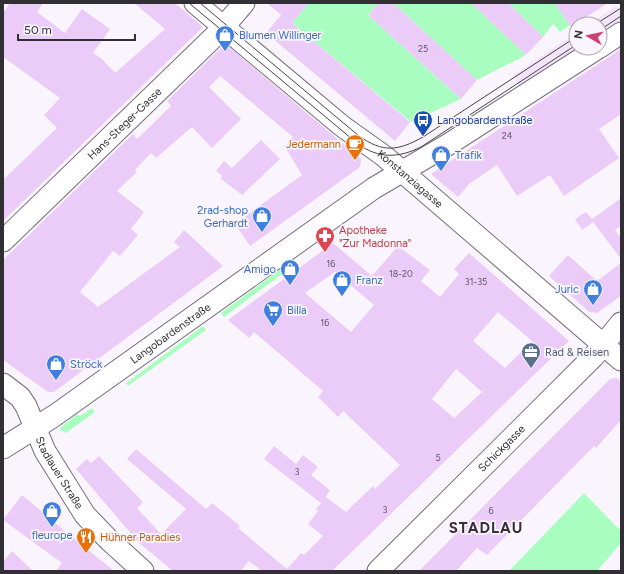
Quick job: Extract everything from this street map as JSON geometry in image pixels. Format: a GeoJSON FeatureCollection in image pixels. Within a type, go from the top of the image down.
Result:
{"type":"FeatureCollection","features":[{"type":"Feature","properties":{"kind":"street","name":"Konstanziagasse"},"geometry":{"type":"LineString","coordinates":[[195,3],[342,126],[380,152],[621,360]]}},
{"type":"Feature","properties":{"kind":"street","name":"Hans-Steger-Gasse"},"geometry":{"type":"LineString","coordinates":[[3,241],[224,27],[244,3]]}},
{"type":"Feature","properties":{"kind":"street","name":"Langobardenstraße"},"geometry":{"type":"LineString","coordinates":[[608,41],[621,33]]}},
{"type":"Feature","properties":{"kind":"street","name":"Langobardenstraße"},"geometry":{"type":"LineString","coordinates":[[3,448],[35,426],[54,416],[374,188],[449,144],[585,56]]}},
{"type":"Feature","properties":{"kind":"street","name":"Schickgasse"},"geometry":{"type":"LineString","coordinates":[[378,571],[594,356],[621,323]]}},
{"type":"Feature","properties":{"kind":"street","name":"Stadlauer Straße"},"geometry":{"type":"LineString","coordinates":[[3,384],[20,397],[35,426],[45,451],[85,515],[109,540],[143,571]]}},
{"type":"Feature","properties":{"kind":"shaded area"},"geometry":{"type":"Polygon","coordinates":[[[616,6],[621,13],[621,20],[608,29],[608,16],[601,16],[616,6]]]}},
{"type":"Feature","properties":{"kind":"shaded area"},"geometry":{"type":"Polygon","coordinates":[[[568,38],[568,55],[520,87],[513,75],[568,38]]]}},
{"type":"Feature","properties":{"kind":"green space"},"geometry":{"type":"Polygon","coordinates":[[[309,3],[379,3],[368,15],[461,99],[411,122],[292,23],[309,3]]]}},
{"type":"Feature","properties":{"kind":"green space"},"geometry":{"type":"Polygon","coordinates":[[[393,3],[471,3],[526,55],[477,80],[393,3]]]}},
{"type":"Feature","properties":{"kind":"green space"},"geometry":{"type":"Polygon","coordinates":[[[508,3],[554,3],[568,22],[568,26],[560,32],[553,24],[543,37],[508,3]]]}},
{"type":"Feature","properties":{"kind":"green space"},"geometry":{"type":"Polygon","coordinates":[[[290,262],[293,266],[224,317],[221,313],[290,262]]]}},
{"type":"Feature","properties":{"kind":"green space"},"geometry":{"type":"Polygon","coordinates":[[[203,326],[206,330],[128,386],[126,383],[203,326]]]}},
{"type":"Feature","properties":{"kind":"green space"},"geometry":{"type":"Polygon","coordinates":[[[92,408],[95,412],[66,433],[59,429],[77,414],[80,416],[92,408]]]}},
{"type":"Feature","properties":{"kind":"green space"},"geometry":{"type":"Polygon","coordinates":[[[584,493],[621,531],[621,543],[597,571],[509,571],[584,493]]]}},
{"type":"Feature","properties":{"kind":"building"},"geometry":{"type":"Polygon","coordinates":[[[10,3],[43,3],[37,12],[65,33],[82,9],[110,29],[93,53],[102,59],[115,73],[165,29],[134,3],[175,3],[203,27],[3,221],[3,180],[57,128],[44,115],[60,98],[3,57],[3,13],[10,3]]]}},
{"type":"Feature","properties":{"kind":"building"},"geometry":{"type":"Polygon","coordinates":[[[267,3],[309,3],[292,23],[410,122],[395,141],[266,33],[281,15],[267,3]]]}},
{"type":"Feature","properties":{"kind":"building"},"geometry":{"type":"Polygon","coordinates":[[[379,3],[393,3],[477,80],[461,99],[368,15],[379,3]]]}},
{"type":"Feature","properties":{"kind":"building"},"geometry":{"type":"Polygon","coordinates":[[[471,3],[508,3],[543,37],[526,55],[471,3]]]}},
{"type":"Feature","properties":{"kind":"building"},"geometry":{"type":"Polygon","coordinates":[[[554,3],[608,3],[588,16],[568,16],[568,23],[554,3]]]}},
{"type":"Feature","properties":{"kind":"building"},"geometry":{"type":"Polygon","coordinates":[[[229,47],[361,159],[360,167],[250,246],[235,224],[302,175],[285,147],[293,137],[220,76],[209,87],[241,119],[212,148],[192,127],[156,158],[151,153],[135,170],[137,172],[117,191],[144,212],[131,229],[138,235],[120,256],[113,251],[80,292],[98,307],[180,247],[174,242],[184,230],[223,266],[54,392],[48,392],[3,360],[3,260],[133,134],[137,139],[171,106],[167,101],[221,48],[229,47]]]}},
{"type":"Feature","properties":{"kind":"building"},"geometry":{"type":"Polygon","coordinates":[[[621,49],[621,114],[599,129],[619,158],[564,196],[550,175],[517,196],[497,165],[469,184],[458,197],[431,174],[621,49]]]}},
{"type":"Feature","properties":{"kind":"building"},"geometry":{"type":"Polygon","coordinates":[[[261,140],[280,159],[242,195],[221,179],[222,176],[216,171],[224,161],[232,168],[261,140]]]}},
{"type":"Feature","properties":{"kind":"building"},"geometry":{"type":"Polygon","coordinates":[[[621,198],[621,226],[615,230],[621,238],[621,259],[593,222],[582,230],[575,219],[586,212],[592,219],[621,198]]]}},
{"type":"Feature","properties":{"kind":"building"},"geometry":{"type":"Polygon","coordinates":[[[333,243],[372,276],[398,246],[430,270],[421,281],[440,297],[459,274],[454,269],[469,253],[569,341],[332,571],[262,571],[249,561],[241,571],[173,571],[138,542],[76,469],[87,459],[91,463],[99,456],[143,502],[137,508],[161,534],[186,509],[127,459],[136,449],[206,509],[212,503],[240,526],[238,528],[287,569],[301,553],[304,555],[323,536],[308,524],[318,511],[316,509],[321,503],[264,459],[274,446],[296,464],[303,455],[318,467],[311,475],[330,490],[325,498],[326,497],[346,512],[373,486],[375,489],[400,465],[343,411],[338,417],[318,397],[323,391],[254,332],[249,338],[228,320],[333,243]],[[335,272],[305,293],[351,332],[374,305],[335,272]],[[498,312],[473,341],[505,368],[532,341],[498,312]],[[456,369],[432,399],[454,418],[482,392],[456,369]]]}},
{"type":"Feature","properties":{"kind":"building"},"geometry":{"type":"Polygon","coordinates":[[[568,255],[597,281],[621,263],[621,296],[597,313],[589,312],[549,276],[568,255]]]}},
{"type":"Feature","properties":{"kind":"building"},"geometry":{"type":"Polygon","coordinates":[[[617,378],[621,382],[621,420],[596,448],[594,446],[487,555],[477,548],[456,571],[419,571],[610,379],[617,378]]]}},
{"type":"Feature","properties":{"kind":"building"},"geometry":{"type":"Polygon","coordinates":[[[22,495],[114,571],[56,571],[62,563],[3,520],[22,495]]]}},
{"type":"Feature","properties":{"kind":"building"},"geometry":{"type":"Polygon","coordinates":[[[12,551],[33,571],[3,571],[3,562],[12,551]]]}},
{"type":"Feature","properties":{"kind":"tram line"},"geometry":{"type":"LineString","coordinates":[[189,3],[358,144],[374,152],[389,155],[397,155],[413,151],[421,147],[568,50]]}},
{"type":"Feature","properties":{"kind":"tram line"},"geometry":{"type":"LineString","coordinates":[[200,3],[359,136],[376,145],[391,148],[406,145],[423,137],[568,42]]}},
{"type":"Feature","properties":{"kind":"tram line"},"geometry":{"type":"LineString","coordinates":[[608,16],[621,8]]}},
{"type":"Feature","properties":{"kind":"tram line"},"geometry":{"type":"LineString","coordinates":[[608,25],[621,16]]}},
{"type":"Feature","properties":{"kind":"place","name":"Blumen Willinger"},"geometry":{"type":"Point","coordinates":[225,52]}},
{"type":"Feature","properties":{"kind":"place","name":"Langobardenstraße"},"geometry":{"type":"Point","coordinates":[423,137]}},
{"type":"Feature","properties":{"kind":"place","name":"Jedermann"},"geometry":{"type":"Point","coordinates":[355,161]}},
{"type":"Feature","properties":{"kind":"place","name":"Trafik"},"geometry":{"type":"Point","coordinates":[441,172]}},
{"type":"Feature","properties":{"kind":"place","name":"2rad-shop Gerhardt"},"geometry":{"type":"Point","coordinates":[262,233]}},
{"type":"Feature","properties":{"kind":"place","name":"Apotheke \"Zur Madonna\""},"geometry":{"type":"Point","coordinates":[325,253]}},
{"type":"Feature","properties":{"kind":"place","name":"Amigo"},"geometry":{"type":"Point","coordinates":[290,286]}},
{"type":"Feature","properties":{"kind":"place","name":"Franz"},"geometry":{"type":"Point","coordinates":[342,297]}},
{"type":"Feature","properties":{"kind":"place","name":"Juric"},"geometry":{"type":"Point","coordinates":[593,306]}},
{"type":"Feature","properties":{"kind":"place","name":"Billa"},"geometry":{"type":"Point","coordinates":[273,327]}},
{"type":"Feature","properties":{"kind":"place","name":"Rad & Reisen"},"geometry":{"type":"Point","coordinates":[531,369]}},
{"type":"Feature","properties":{"kind":"place","name":"Ströck"},"geometry":{"type":"Point","coordinates":[56,381]}},
{"type":"Feature","properties":{"kind":"place","name":"fleurope"},"geometry":{"type":"Point","coordinates":[52,528]}},
{"type":"Feature","properties":{"kind":"place","name":"Hühner Paradies"},"geometry":{"type":"Point","coordinates":[86,554]}},
{"type":"Feature","properties":{"kind":"district","name":"STADLAU"},"geometry":{"type":"Point","coordinates":[486,528]}}]}
